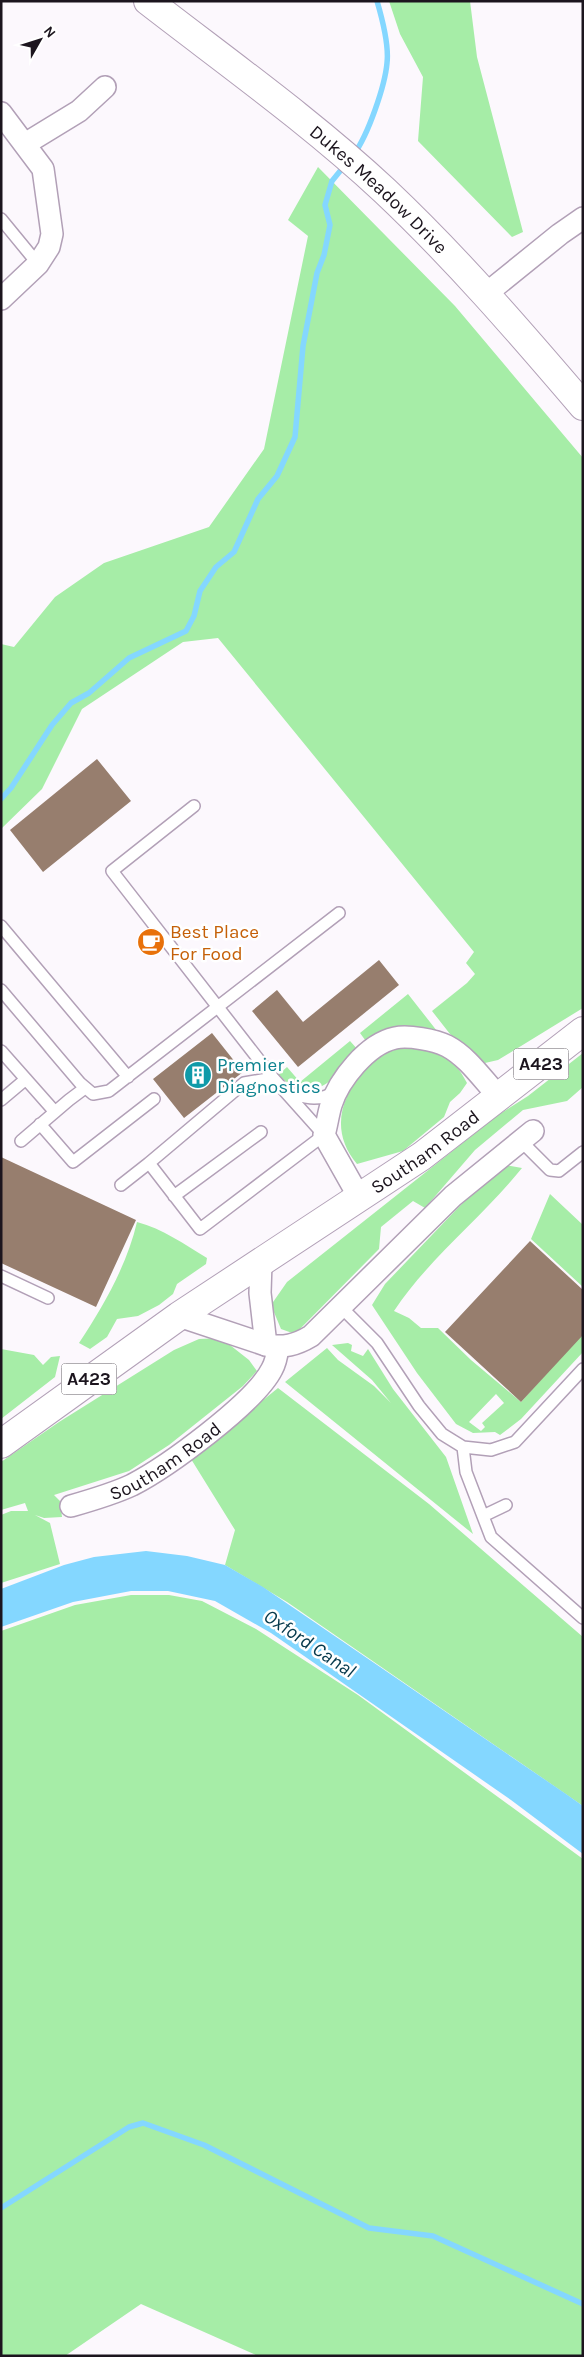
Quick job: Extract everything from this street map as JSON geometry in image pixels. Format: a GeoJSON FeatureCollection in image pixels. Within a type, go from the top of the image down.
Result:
{"type":"FeatureCollection","features":[{"type":"Feature","properties":{"kind":"main road","name":"Dukes Meadow Drive"},"geometry":{"type":"LineString","coordinates":[[148,1],[318,132],[385,191],[487,293],[583,406]]}},
{"type":"Feature","properties":{"kind":"main road","name":"Southam Road"},"geometry":{"type":"LineString","coordinates":[[1,1444],[178,1316],[422,1156],[583,1032]]}},
{"type":"Feature","properties":{"kind":"street"},"geometry":{"type":"LineString","coordinates":[[25,144],[79,111],[105,87]]}},
{"type":"Feature","properties":{"kind":"street"},"geometry":{"type":"LineString","coordinates":[[1,113],[43,169],[52,234],[49,247],[38,264],[1,299]]}},
{"type":"Feature","properties":{"kind":"street"},"geometry":{"type":"LineString","coordinates":[[487,293],[544,246],[583,218]]}},
{"type":"Feature","properties":{"kind":"street"},"geometry":{"type":"LineString","coordinates":[[359,1197],[324,1135],[331,1104],[345,1076],[367,1053],[395,1038],[426,1039],[447,1046],[463,1058],[498,1097]]}},
{"type":"Feature","properties":{"kind":"street"},"geometry":{"type":"LineString","coordinates":[[178,1316],[272,1346],[291,1346],[311,1336],[453,1196],[527,1136]]}},
{"type":"Feature","properties":{"kind":"street","name":"Southam Road"},"geometry":{"type":"LineString","coordinates":[[71,1506],[102,1497],[132,1484],[205,1436],[258,1388],[272,1370],[272,1346],[260,1293],[261,1262]]}},
{"type":"Feature","properties":{"kind":"lane"},"geometry":{"type":"LineString","coordinates":[[1,219],[38,264]]}},
{"type":"Feature","properties":{"kind":"lane"},"geometry":{"type":"LineString","coordinates":[[149,1163],[200,1229],[324,1135],[272,1078],[112,871],[194,806]]}},
{"type":"Feature","properties":{"kind":"lane"},"geometry":{"type":"LineString","coordinates":[[2,993],[85,1088],[93,1094],[109,1092],[339,913]]}},
{"type":"Feature","properties":{"kind":"lane"},"geometry":{"type":"LineString","coordinates":[[1,926],[128,1077]]}},
{"type":"Feature","properties":{"kind":"lane"},"geometry":{"type":"LineString","coordinates":[[1,1051],[55,1112]]}},
{"type":"Feature","properties":{"kind":"lane"},"geometry":{"type":"LineString","coordinates":[[121,1185],[244,1083],[272,1078]]}},
{"type":"Feature","properties":{"kind":"lane"},"geometry":{"type":"LineString","coordinates":[[1,1100],[26,1079]]}},
{"type":"Feature","properties":{"kind":"lane"},"geometry":{"type":"LineString","coordinates":[[22,1141],[85,1088]]}},
{"type":"Feature","properties":{"kind":"lane"},"geometry":{"type":"LineString","coordinates":[[285,1092],[311,1099],[324,1098],[338,1090]]}},
{"type":"Feature","properties":{"kind":"lane"},"geometry":{"type":"LineString","coordinates":[[40,1124],[73,1162],[154,1099]]}},
{"type":"Feature","properties":{"kind":"lane"},"geometry":{"type":"LineString","coordinates":[[174,1196],[261,1132]]}},
{"type":"Feature","properties":{"kind":"lane"},"geometry":{"type":"LineString","coordinates":[[527,1136],[550,1170],[559,1171],[583,1152]]}},
{"type":"Feature","properties":{"kind":"lane"},"geometry":{"type":"LineString","coordinates":[[1,1276],[48,1298]]}},
{"type":"Feature","properties":{"kind":"lane"},"geometry":{"type":"LineString","coordinates":[[341,1307],[377,1343],[419,1406],[442,1434],[463,1447],[491,1450],[515,1442],[583,1369]]}},
{"type":"Feature","properties":{"kind":"lane"},"geometry":{"type":"LineString","coordinates":[[463,1447],[466,1472],[491,1537],[583,1618]]}},
{"type":"Feature","properties":{"kind":"lane"},"geometry":{"type":"LineString","coordinates":[[483,1516],[506,1505]]}},
{"type":"Feature","properties":{"kind":"green space"},"geometry":{"type":"Polygon","coordinates":[[[389,1],[470,1],[477,57],[523,232],[512,237],[418,141],[423,77],[400,34],[389,1]]]}},
{"type":"Feature","properties":{"kind":"green space"},"geometry":{"type":"Polygon","coordinates":[[[318,167],[455,306],[583,458],[583,1008],[498,1060],[485,1063],[450,1034],[432,1011],[467,983],[475,974],[466,963],[474,952],[218,638],[183,642],[82,709],[42,789],[1,829],[1,644],[14,647],[55,597],[104,563],[209,527],[264,449],[308,236],[288,220],[318,167]]]}},
{"type":"Feature","properties":{"kind":"green space"},"geometry":{"type":"Polygon","coordinates":[[[408,994],[437,1031],[368,1044],[360,1033],[408,994]]]}},
{"type":"Feature","properties":{"kind":"green space"},"geometry":{"type":"Polygon","coordinates":[[[350,1041],[359,1051],[332,1080],[323,1086],[303,1089],[291,1085],[278,1075],[287,1067],[300,1082],[350,1041]]]}},
{"type":"Feature","properties":{"kind":"green space"},"geometry":{"type":"Polygon","coordinates":[[[414,1046],[439,1054],[451,1062],[457,1067],[467,1083],[450,1102],[444,1117],[403,1151],[357,1164],[349,1152],[341,1128],[341,1116],[349,1093],[355,1082],[377,1056],[390,1050],[414,1046]]]}},
{"type":"Feature","properties":{"kind":"green space"},"geometry":{"type":"Polygon","coordinates":[[[583,1053],[583,1087],[567,1101],[523,1110],[475,1150],[425,1208],[413,1201],[381,1227],[379,1249],[295,1334],[281,1329],[271,1305],[287,1282],[498,1115],[528,1096],[583,1053]]]}},
{"type":"Feature","properties":{"kind":"green space"},"geometry":{"type":"Polygon","coordinates":[[[500,1164],[522,1168],[423,1273],[394,1311],[409,1318],[421,1328],[438,1328],[471,1360],[521,1402],[583,1333],[583,1352],[521,1419],[500,1435],[495,1432],[473,1433],[456,1424],[417,1373],[372,1305],[385,1284],[500,1164]],[[496,1394],[469,1422],[481,1431],[485,1427],[482,1423],[504,1403],[496,1394]]]}},
{"type":"Feature","properties":{"kind":"green space"},"geometry":{"type":"Polygon","coordinates":[[[550,1194],[583,1225],[583,1287],[531,1239],[550,1194]]]}},
{"type":"Feature","properties":{"kind":"green space"},"geometry":{"type":"Polygon","coordinates":[[[137,1222],[182,1242],[207,1258],[206,1264],[177,1284],[173,1294],[159,1305],[138,1316],[117,1319],[107,1337],[90,1349],[79,1343],[97,1315],[121,1270],[137,1222]]]}},
{"type":"Feature","properties":{"kind":"green space"},"geometry":{"type":"Polygon","coordinates":[[[221,1338],[249,1360],[257,1371],[243,1386],[169,1445],[129,1471],[54,1495],[60,1501],[62,1517],[44,1518],[35,1515],[50,1523],[60,1564],[1,1583],[1,1515],[11,1511],[28,1511],[25,1503],[1,1510],[1,1462],[59,1422],[174,1350],[199,1339],[221,1338]]]}},
{"type":"Feature","properties":{"kind":"green space"},"geometry":{"type":"Polygon","coordinates":[[[348,1343],[352,1345],[351,1351],[363,1356],[368,1349],[393,1389],[446,1457],[473,1534],[285,1382],[327,1348],[338,1360],[374,1386],[391,1403],[372,1380],[332,1345],[348,1343]]]}},
{"type":"Feature","properties":{"kind":"green space"},"geometry":{"type":"Polygon","coordinates":[[[1,1349],[34,1355],[43,1365],[51,1357],[60,1356],[55,1377],[1,1419],[1,1349]]]}},
{"type":"Feature","properties":{"kind":"green space"},"geometry":{"type":"Polygon","coordinates":[[[278,1388],[429,1504],[583,1637],[583,1806],[287,1602],[225,1565],[235,1530],[191,1459],[278,1388]]]}},
{"type":"Feature","properties":{"kind":"green space"},"geometry":{"type":"Polygon","coordinates":[[[131,1595],[169,1595],[202,1601],[256,1629],[358,1695],[583,1859],[583,2356],[258,2356],[141,2304],[65,2356],[1,2356],[1,1631],[75,1605],[131,1595]]]}},
{"type":"Feature","properties":{"kind":"water","name":"Oxford Canal"},"geometry":{"type":"Polygon","coordinates":[[[146,1551],[187,1556],[225,1565],[263,1587],[566,1794],[583,1806],[583,1854],[511,1800],[271,1633],[215,1601],[168,1591],[131,1591],[73,1602],[1,1627],[1,1589],[64,1565],[94,1557],[146,1551]]]}},
{"type":"Feature","properties":{"kind":"building"},"geometry":{"type":"Polygon","coordinates":[[[97,759],[131,801],[43,872],[10,830],[97,759]]]}},
{"type":"Feature","properties":{"kind":"building"},"geometry":{"type":"Polygon","coordinates":[[[379,960],[399,985],[298,1067],[252,1011],[277,990],[303,1022],[379,960]]]}},
{"type":"Feature","properties":{"kind":"building","name":"Premier Diagnostics"},"geometry":{"type":"Polygon","coordinates":[[[212,1033],[243,1072],[184,1118],[153,1079],[212,1033]]]}},
{"type":"Feature","properties":{"kind":"building"},"geometry":{"type":"Polygon","coordinates":[[[1,1157],[136,1220],[96,1307],[1,1263],[1,1157]]]}},
{"type":"Feature","properties":{"kind":"building"},"geometry":{"type":"Polygon","coordinates":[[[530,1241],[583,1290],[583,1335],[521,1402],[445,1332],[530,1241]]]}},
{"type":"Feature","properties":{"kind":"waterway"},"geometry":{"type":"LineString","coordinates":[[354,154],[370,123],[386,73],[386,40],[377,1]]}},
{"type":"Feature","properties":{"kind":"waterway"},"geometry":{"type":"LineString","coordinates":[[1,799],[11,788],[52,725],[71,703],[89,693],[129,658],[186,631],[194,616],[200,591],[216,567],[234,552],[258,499],[277,476],[295,437],[303,346],[317,273],[324,255],[330,225],[325,205],[332,181],[345,165]]}},
{"type":"Feature","properties":{"kind":"waterway"},"geometry":{"type":"LineString","coordinates":[[1,2208],[129,2127],[143,2123],[204,2145],[369,2228],[433,2236],[583,2304]]}},
{"type":"Feature","properties":{"kind":"place","name":"Best Place For Food"},"geometry":{"type":"Point","coordinates":[151,942]}},
{"type":"Feature","properties":{"kind":"place","name":"Premier Diagnostics"},"geometry":{"type":"Point","coordinates":[198,1075]}}]}
